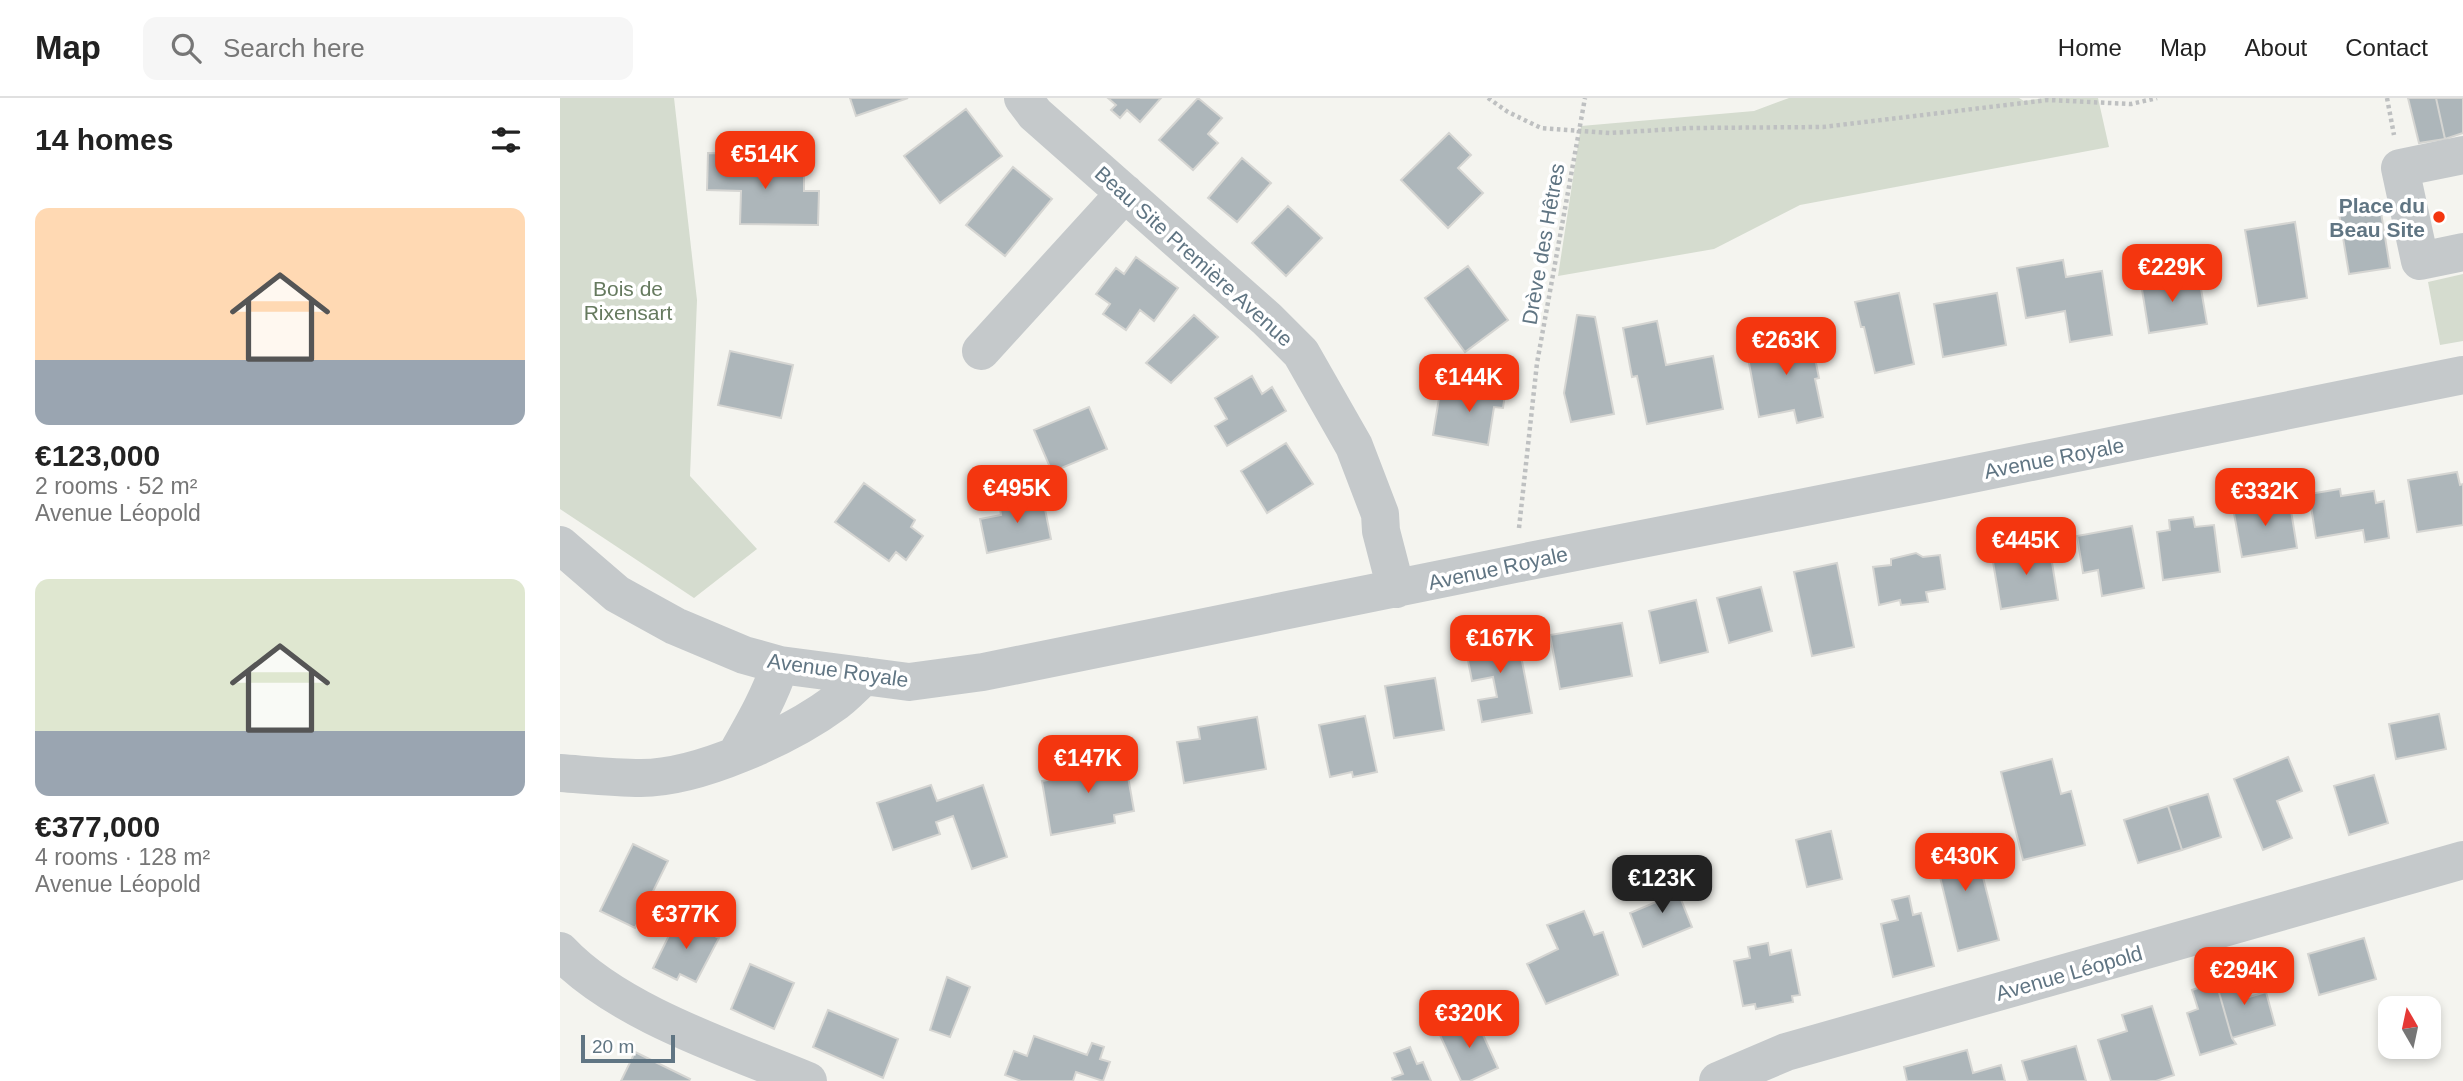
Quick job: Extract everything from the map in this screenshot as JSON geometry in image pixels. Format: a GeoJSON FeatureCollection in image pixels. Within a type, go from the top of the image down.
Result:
{"type":"FeatureCollection","features":[{"type":"Feature","properties":{"kind":"street","name":"Beau Site Première Avenue"},"geometry":{"type":"LineString","coordinates":[[1023,98],[1035,114],[1301,353],[1354,446],[1380,514],[1381,531],[1396,589]]}},
{"type":"Feature","properties":{"kind":"street"},"geometry":{"type":"LineString","coordinates":[[2463,155],[2400,168],[2420,261],[2463,252]]}},
{"type":"Feature","properties":{"kind":"street"},"geometry":{"type":"LineString","coordinates":[[981,352],[1125,193]]}},
{"type":"Feature","properties":{"kind":"street","name":"Avenue Royale"},"geometry":{"type":"LineString","coordinates":[[560,545],[617,594],[675,626],[744,655],[780,665],[909,682],[983,672],[2463,375]]}},
{"type":"Feature","properties":{"kind":"street"},"geometry":{"type":"LineString","coordinates":[[736,755],[755,725],[772,690],[780,665]]}},
{"type":"Feature","properties":{"kind":"street"},"geometry":{"type":"LineString","coordinates":[[560,773],[643,778],[701,767],[736,755],[816,715],[837,701],[864,676]]}},
{"type":"Feature","properties":{"kind":"street","name":"Avenue Léopold"},"geometry":{"type":"LineString","coordinates":[[1718,1081],[1786,1052],[2463,860]]}},
{"type":"Feature","properties":{"kind":"street"},"geometry":{"type":"LineString","coordinates":[[560,951],[573,965],[617,996],[681,1030],[808,1081]]}},
{"type":"Feature","properties":{"kind":"path"},"geometry":{"type":"LineString","coordinates":[[1488,98],[1508,112],[1541,128],[1610,134],[1691,128],[1823,127],[2048,100],[2131,104],[2157,98]]}},
{"type":"Feature","properties":{"kind":"path","name":"Drève des Hêtres"},"geometry":{"type":"LineString","coordinates":[[1515,564],[1537,363],[1585,98]]}},
{"type":"Feature","properties":{"kind":"green space","name":"Bois de Rixensart"},"geometry":{"type":"Polygon","coordinates":[[[560,98],[674,98],[697,300],[690,476],[757,549],[694,598],[560,509],[560,98]]]}},
{"type":"Feature","properties":{"kind":"green space"},"geometry":{"type":"Polygon","coordinates":[[[1789,98],[2019,98],[2024,101],[2045,98],[2098,98],[2109,147],[1800,205],[1714,249],[1558,276],[1581,126],[1754,111],[1789,98]]]}},
{"type":"Feature","properties":{"kind":"green space"},"geometry":{"type":"Polygon","coordinates":[[[2463,274],[2463,341],[2440,345],[2428,282],[2463,274]]]}},
{"type":"Feature","properties":{"kind":"building"},"geometry":{"type":"Polygon","coordinates":[[[850,98],[908,98],[856,116],[850,98]]]}},
{"type":"Feature","properties":{"kind":"building"},"geometry":{"type":"Polygon","coordinates":[[[1108,98],[1161,98],[1140,122],[1127,110],[1120,118],[1111,110],[1116,105],[1108,98]]]}},
{"type":"Feature","properties":{"kind":"building"},"geometry":{"type":"Polygon","coordinates":[[[1198,98],[1222,118],[1208,134],[1218,143],[1193,170],[1159,140],[1198,98]]]}},
{"type":"Feature","properties":{"kind":"building"},"geometry":{"type":"Polygon","coordinates":[[[2408,98],[2436,98],[2445,139],[2419,143],[2408,98]]]}},
{"type":"Feature","properties":{"kind":"building"},"geometry":{"type":"Polygon","coordinates":[[[2436,98],[2463,98],[2463,133],[2445,139],[2436,98]]]}},
{"type":"Feature","properties":{"kind":"building"},"geometry":{"type":"Polygon","coordinates":[[[966,109],[1002,156],[940,203],[904,156],[966,109]]]}},
{"type":"Feature","properties":{"kind":"building"},"geometry":{"type":"Polygon","coordinates":[[[1449,133],[1471,155],[1458,168],[1483,193],[1448,228],[1401,180],[1449,133]]]}},
{"type":"Feature","properties":{"kind":"building"},"geometry":{"type":"Polygon","coordinates":[[[708,153],[748,154],[748,166],[804,167],[804,191],[819,191],[818,225],[740,224],[741,191],[707,190],[708,153]]]}},
{"type":"Feature","properties":{"kind":"building"},"geometry":{"type":"Polygon","coordinates":[[[1242,158],[1271,183],[1237,222],[1208,198],[1242,158]]]}},
{"type":"Feature","properties":{"kind":"building"},"geometry":{"type":"Polygon","coordinates":[[[1013,167],[1052,199],[1005,256],[966,225],[1013,167]]]}},
{"type":"Feature","properties":{"kind":"building"},"geometry":{"type":"Polygon","coordinates":[[[2379,200],[2390,268],[2349,274],[2338,207],[2379,200]]]}},
{"type":"Feature","properties":{"kind":"building"},"geometry":{"type":"Polygon","coordinates":[[[1288,206],[1322,238],[1286,276],[1252,243],[1288,206]]]}},
{"type":"Feature","properties":{"kind":"building"},"geometry":{"type":"Polygon","coordinates":[[[2295,222],[2307,298],[2258,306],[2245,230],[2295,222]]]}},
{"type":"Feature","properties":{"kind":"building"},"geometry":{"type":"Polygon","coordinates":[[[1136,257],[1178,288],[1154,321],[1140,310],[1126,330],[1103,314],[1110,304],[1096,294],[1116,268],[1124,274],[1136,257]]]}},
{"type":"Feature","properties":{"kind":"building"},"geometry":{"type":"Polygon","coordinates":[[[2063,260],[2066,277],[2102,271],[2112,335],[2070,342],[2065,311],[2026,318],[2017,268],[2063,260]]]}},
{"type":"Feature","properties":{"kind":"building"},"geometry":{"type":"Polygon","coordinates":[[[1468,266],[1508,320],[1465,352],[1425,298],[1468,266]]]}},
{"type":"Feature","properties":{"kind":"building"},"geometry":{"type":"Polygon","coordinates":[[[2166,273],[2169,288],[2200,283],[2207,324],[2149,333],[2140,277],[2166,273]]]}},
{"type":"Feature","properties":{"kind":"building"},"geometry":{"type":"Polygon","coordinates":[[[1899,293],[1914,364],[1875,373],[1855,302],[1899,293]]]}},
{"type":"Feature","properties":{"kind":"building"},"geometry":{"type":"Polygon","coordinates":[[[1997,293],[2006,345],[1943,357],[1934,304],[1997,293]]]}},
{"type":"Feature","properties":{"kind":"building"},"geometry":{"type":"Polygon","coordinates":[[[1194,315],[1218,337],[1171,383],[1146,363],[1194,315]]]}},
{"type":"Feature","properties":{"kind":"building"},"geometry":{"type":"Polygon","coordinates":[[[1577,315],[1595,317],[1614,414],[1571,422],[1564,393],[1577,315]]]}},
{"type":"Feature","properties":{"kind":"building"},"geometry":{"type":"Polygon","coordinates":[[[1657,321],[1666,365],[1713,356],[1723,409],[1647,424],[1637,376],[1632,377],[1623,328],[1657,321]]]}},
{"type":"Feature","properties":{"kind":"building"},"geometry":{"type":"Polygon","coordinates":[[[1809,328],[1819,378],[1815,379],[1823,417],[1797,423],[1794,410],[1759,417],[1746,347],[1763,344],[1764,348],[1787,343],[1786,332],[1809,328]]]}},
{"type":"Feature","properties":{"kind":"building"},"geometry":{"type":"Polygon","coordinates":[[[730,351],[793,365],[781,418],[718,405],[730,351]]]}},
{"type":"Feature","properties":{"kind":"building"},"geometry":{"type":"Polygon","coordinates":[[[1252,376],[1262,394],[1272,387],[1286,411],[1227,446],[1215,426],[1227,419],[1215,398],[1252,376]]]}},
{"type":"Feature","properties":{"kind":"building"},"geometry":{"type":"Polygon","coordinates":[[[1474,382],[1506,388],[1503,408],[1494,407],[1488,445],[1433,435],[1440,392],[1471,396],[1474,382]]]}},
{"type":"Feature","properties":{"kind":"building"},"geometry":{"type":"Polygon","coordinates":[[[1089,407],[1107,449],[1052,472],[1034,430],[1089,407]]]}},
{"type":"Feature","properties":{"kind":"building"},"geometry":{"type":"Polygon","coordinates":[[[1286,443],[1313,484],[1267,513],[1241,471],[1286,443]]]}},
{"type":"Feature","properties":{"kind":"building"},"geometry":{"type":"Polygon","coordinates":[[[2457,472],[2460,485],[2463,484],[2463,525],[2417,532],[2408,480],[2457,472]]]}},
{"type":"Feature","properties":{"kind":"building"},"geometry":{"type":"Polygon","coordinates":[[[864,483],[915,520],[911,527],[923,536],[906,560],[896,552],[889,561],[835,522],[864,483]]]}},
{"type":"Feature","properties":{"kind":"building"},"geometry":{"type":"Polygon","coordinates":[[[2340,489],[2341,496],[2374,491],[2376,503],[2384,501],[2389,538],[2365,542],[2363,530],[2316,538],[2309,494],[2340,489]]]}},
{"type":"Feature","properties":{"kind":"building"},"geometry":{"type":"Polygon","coordinates":[[[1042,494],[1051,539],[987,553],[980,519],[1001,515],[999,503],[1042,494]]]}},
{"type":"Feature","properties":{"kind":"building"},"geometry":{"type":"Polygon","coordinates":[[[2289,498],[2297,548],[2242,557],[2233,508],[2289,498]]]}},
{"type":"Feature","properties":{"kind":"building"},"geometry":{"type":"Polygon","coordinates":[[[2193,517],[2195,527],[2214,525],[2220,572],[2163,580],[2157,532],[2170,530],[2169,520],[2193,517]]]}},
{"type":"Feature","properties":{"kind":"building"},"geometry":{"type":"Polygon","coordinates":[[[2132,526],[2144,588],[2102,596],[2098,570],[2083,573],[2077,536],[2132,526]]]}},
{"type":"Feature","properties":{"kind":"building"},"geometry":{"type":"Polygon","coordinates":[[[2033,539],[2035,552],[2050,550],[2058,600],[2001,609],[1993,562],[2017,558],[2014,542],[2033,539]]]}},
{"type":"Feature","properties":{"kind":"building"},"geometry":{"type":"Polygon","coordinates":[[[1916,553],[1923,557],[1940,555],[1945,589],[1926,592],[1928,602],[1901,605],[1900,600],[1879,605],[1873,567],[1891,565],[1891,559],[1916,553]]]}},
{"type":"Feature","properties":{"kind":"building"},"geometry":{"type":"Polygon","coordinates":[[[1837,563],[1854,647],[1812,656],[1794,572],[1837,563]]]}},
{"type":"Feature","properties":{"kind":"building"},"geometry":{"type":"Polygon","coordinates":[[[1761,587],[1772,631],[1729,643],[1717,598],[1761,587]]]}},
{"type":"Feature","properties":{"kind":"building"},"geometry":{"type":"Polygon","coordinates":[[[1696,600],[1708,652],[1660,663],[1649,611],[1696,600]]]}},
{"type":"Feature","properties":{"kind":"building"},"geometry":{"type":"Polygon","coordinates":[[[1622,623],[1632,676],[1560,689],[1550,635],[1622,623]]]}},
{"type":"Feature","properties":{"kind":"building"},"geometry":{"type":"Polygon","coordinates":[[[1516,630],[1532,713],[1482,722],[1478,700],[1497,697],[1493,677],[1472,681],[1464,640],[1516,630]]]}},
{"type":"Feature","properties":{"kind":"building"},"geometry":{"type":"Polygon","coordinates":[[[1435,678],[1444,730],[1394,738],[1385,686],[1435,678]]]}},
{"type":"Feature","properties":{"kind":"building"},"geometry":{"type":"Polygon","coordinates":[[[2439,714],[2446,749],[2396,759],[2389,724],[2439,714]]]}},
{"type":"Feature","properties":{"kind":"building"},"geometry":{"type":"Polygon","coordinates":[[[1365,716],[1377,772],[1353,777],[1352,772],[1330,777],[1319,725],[1365,716]]]}},
{"type":"Feature","properties":{"kind":"building"},"geometry":{"type":"Polygon","coordinates":[[[1257,717],[1266,769],[1184,783],[1177,742],[1200,739],[1198,727],[1257,717]]]}},
{"type":"Feature","properties":{"kind":"building"},"geometry":{"type":"Polygon","coordinates":[[[1092,754],[1093,765],[1125,759],[1134,811],[1114,815],[1115,823],[1051,835],[1042,781],[1070,776],[1067,758],[1092,754]]]}},
{"type":"Feature","properties":{"kind":"building"},"geometry":{"type":"Polygon","coordinates":[[[2288,757],[2302,791],[2277,801],[2292,838],[2263,850],[2234,779],[2288,757]]]}},
{"type":"Feature","properties":{"kind":"building"},"geometry":{"type":"Polygon","coordinates":[[[2052,759],[2061,794],[2071,791],[2085,845],[2023,860],[2001,772],[2052,759]]]}},
{"type":"Feature","properties":{"kind":"building"},"geometry":{"type":"Polygon","coordinates":[[[2374,775],[2388,823],[2349,835],[2334,786],[2374,775]]]}},
{"type":"Feature","properties":{"kind":"building"},"geometry":{"type":"Polygon","coordinates":[[[931,785],[937,801],[983,785],[1007,857],[972,869],[953,816],[936,822],[940,834],[893,850],[877,803],[931,785]]]}},
{"type":"Feature","properties":{"kind":"building"},"geometry":{"type":"Polygon","coordinates":[[[2208,794],[2221,837],[2182,850],[2168,806],[2208,794]]]}},
{"type":"Feature","properties":{"kind":"building"},"geometry":{"type":"Polygon","coordinates":[[[2168,806],[2182,850],[2138,863],[2124,820],[2168,806]]]}},
{"type":"Feature","properties":{"kind":"building"},"geometry":{"type":"Polygon","coordinates":[[[1831,831],[1842,879],[1807,887],[1796,840],[1831,831]]]}},
{"type":"Feature","properties":{"kind":"building"},"geometry":{"type":"Polygon","coordinates":[[[1972,834],[1999,940],[1958,951],[1932,844],[1972,834]]]}},
{"type":"Feature","properties":{"kind":"building"},"geometry":{"type":"Polygon","coordinates":[[[633,844],[668,861],[635,928],[600,911],[633,844]]]}},
{"type":"Feature","properties":{"kind":"building"},"geometry":{"type":"Polygon","coordinates":[[[1672,877],[1692,927],[1643,947],[1630,913],[1661,900],[1654,883],[1672,877]]]}},
{"type":"Feature","properties":{"kind":"building"},"geometry":{"type":"Polygon","coordinates":[[[1909,896],[1913,915],[1921,913],[1934,966],[1893,977],[1881,924],[1898,920],[1892,900],[1909,896]]]}},
{"type":"Feature","properties":{"kind":"building"},"geometry":{"type":"Polygon","coordinates":[[[1584,911],[1594,935],[1603,932],[1618,975],[1546,1004],[1527,964],[1558,949],[1547,925],[1584,911]]]}},
{"type":"Feature","properties":{"kind":"building"},"geometry":{"type":"Polygon","coordinates":[[[678,917],[719,938],[696,982],[680,974],[677,980],[653,968],[678,917]]]}},
{"type":"Feature","properties":{"kind":"building"},"geometry":{"type":"Polygon","coordinates":[[[2364,938],[2376,979],[2319,995],[2308,954],[2364,938]]]}},
{"type":"Feature","properties":{"kind":"building"},"geometry":{"type":"Polygon","coordinates":[[[1768,943],[1770,955],[1791,950],[1800,995],[1792,996],[1793,1002],[1756,1009],[1755,1004],[1743,1006],[1734,961],[1750,958],[1748,947],[1768,943]]]}},
{"type":"Feature","properties":{"kind":"building"},"geometry":{"type":"Polygon","coordinates":[[[750,964],[794,983],[774,1029],[731,1009],[750,964]]]}},
{"type":"Feature","properties":{"kind":"building"},"geometry":{"type":"Polygon","coordinates":[[[2243,974],[2249,997],[2266,992],[2275,1025],[2232,1038],[2216,982],[2243,974]]]}},
{"type":"Feature","properties":{"kind":"building"},"geometry":{"type":"Polygon","coordinates":[[[947,977],[970,987],[950,1037],[930,1030],[947,977]]]}},
{"type":"Feature","properties":{"kind":"building"},"geometry":{"type":"Polygon","coordinates":[[[2216,982],[2236,1044],[2200,1055],[2187,1013],[2198,1009],[2192,990],[2216,982]]]}},
{"type":"Feature","properties":{"kind":"building"},"geometry":{"type":"Polygon","coordinates":[[[2152,1006],[2174,1075],[2156,1081],[2111,1081],[2098,1040],[2127,1031],[2122,1015],[2152,1006]]]}},
{"type":"Feature","properties":{"kind":"building"},"geometry":{"type":"Polygon","coordinates":[[[828,1010],[898,1039],[883,1078],[813,1047],[828,1010]]]}},
{"type":"Feature","properties":{"kind":"building"},"geometry":{"type":"Polygon","coordinates":[[[1475,1017],[1498,1068],[1470,1081],[1461,1081],[1439,1033],[1475,1017]]]}},
{"type":"Feature","properties":{"kind":"building"},"geometry":{"type":"Polygon","coordinates":[[[1034,1036],[1087,1055],[1092,1043],[1104,1047],[1100,1059],[1110,1062],[1103,1081],[1076,1072],[1073,1081],[1021,1081],[1005,1075],[1014,1051],[1027,1056],[1034,1036]]]}},
{"type":"Feature","properties":{"kind":"building"},"geometry":{"type":"Polygon","coordinates":[[[2076,1046],[2086,1081],[2028,1081],[2022,1061],[2076,1046]]]}},
{"type":"Feature","properties":{"kind":"building"},"geometry":{"type":"Polygon","coordinates":[[[1410,1047],[1417,1064],[1423,1062],[1431,1081],[1393,1081],[1392,1078],[1403,1074],[1394,1053],[1410,1047]]]}},
{"type":"Feature","properties":{"kind":"building"},"geometry":{"type":"Polygon","coordinates":[[[1967,1050],[1973,1073],[2001,1065],[2005,1081],[1907,1081],[1904,1067],[1967,1050]]]}},
{"type":"Feature","properties":{"kind":"building"},"geometry":{"type":"Polygon","coordinates":[[[635,1052],[690,1079],[689,1081],[621,1081],[635,1052]]]}},
{"type":"Feature","properties":{"kind":"place","name":"Place du Beau Site"},"geometry":{"type":"Point","coordinates":[2439,217]}}]}
